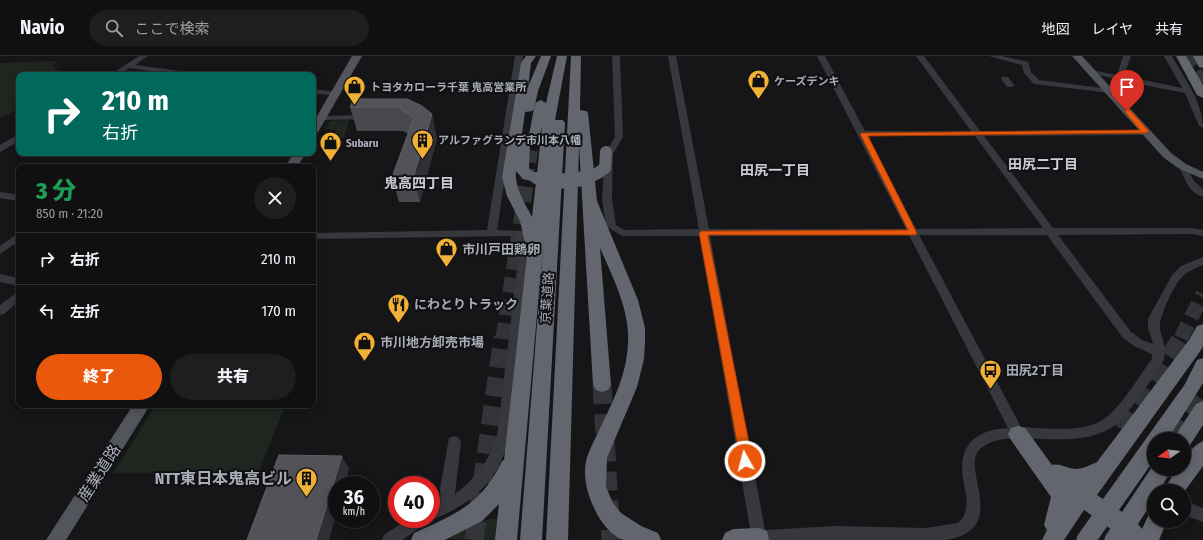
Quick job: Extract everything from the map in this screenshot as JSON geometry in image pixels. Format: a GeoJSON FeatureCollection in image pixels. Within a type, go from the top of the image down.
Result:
{"type":"FeatureCollection","features":[{"type":"Feature","properties":{"kind":"highway"},"geometry":{"type":"LineString","coordinates":[[531,56],[526,63],[509,177],[514,196],[527,222],[534,251]]}},
{"type":"Feature","properties":{"kind":"highway"},"geometry":{"type":"LineString","coordinates":[[536,134],[547,56]]}},
{"type":"Feature","properties":{"kind":"highway"},"geometry":{"type":"LineString","coordinates":[[547,56],[529,101],[522,159],[523,172],[536,178],[575,179],[595,176],[605,168],[606,152]]}},
{"type":"Feature","properties":{"kind":"highway"},"geometry":{"type":"LineString","coordinates":[[506,540],[534,251],[551,108],[562,56]]}},
{"type":"Feature","properties":{"kind":"highway","name":"京葉道路"},"geometry":{"type":"LineString","coordinates":[[531,540],[562,56]]}},
{"type":"Feature","properties":{"kind":"highway"},"geometry":{"type":"LineString","coordinates":[[576,56],[590,201],[602,385]]}},
{"type":"Feature","properties":{"kind":"highway","name":"京葉道路"},"geometry":{"type":"LineString","coordinates":[[557,540],[576,56]]}},
{"type":"Feature","properties":{"kind":"highway"},"geometry":{"type":"LineString","coordinates":[[1181,56],[1203,95]]}},
{"type":"Feature","properties":{"kind":"highway"},"geometry":{"type":"LineString","coordinates":[[1198,56],[1203,65]]}},
{"type":"Feature","properties":{"kind":"highway"},"geometry":{"type":"LineString","coordinates":[[590,201],[632,301],[637,327],[634,366],[628,387],[597,458],[594,470],[595,489],[599,500],[612,518],[630,533],[650,540]]}},
{"type":"Feature","properties":{"kind":"highway"},"geometry":{"type":"LineString","coordinates":[[1053,540],[1067,515],[1083,497],[1195,345],[1203,330]]}},
{"type":"Feature","properties":{"kind":"highway"},"geometry":{"type":"LineString","coordinates":[[1162,432],[1190,389],[1203,364]]}},
{"type":"Feature","properties":{"kind":"highway"},"geometry":{"type":"LineString","coordinates":[[1188,432],[1203,409]]}},
{"type":"Feature","properties":{"kind":"highway"},"geometry":{"type":"LineString","coordinates":[[422,540],[466,520],[481,510],[496,494],[502,485],[509,466],[518,425]]}},
{"type":"Feature","properties":{"kind":"highway"},"geometry":{"type":"LineString","coordinates":[[1018,434],[1057,487],[1062,500],[1055,524],[1053,540]]}},
{"type":"Feature","properties":{"kind":"highway"},"geometry":{"type":"LineString","coordinates":[[1178,484],[1203,450]]}},
{"type":"Feature","properties":{"kind":"highway"},"geometry":{"type":"LineString","coordinates":[[1086,540],[1147,454]]}},
{"type":"Feature","properties":{"kind":"highway"},"geometry":{"type":"LineString","coordinates":[[1041,466],[1062,476],[1076,479],[1085,478],[1104,468]]}},
{"type":"Feature","properties":{"kind":"highway"},"geometry":{"type":"LineString","coordinates":[[1041,466],[1126,527],[1137,540]]}},
{"type":"Feature","properties":{"kind":"highway"},"geometry":{"type":"LineString","coordinates":[[1114,540],[1157,476]]}},
{"type":"Feature","properties":{"kind":"highway"},"geometry":{"type":"LineString","coordinates":[[1148,540],[1153,528]]}},
{"type":"Feature","properties":{"kind":"highway"},"geometry":{"type":"LineString","coordinates":[[733,540],[759,539]]}},
{"type":"Feature","properties":{"kind":"main road"},"geometry":{"type":"LineString","coordinates":[[316,127],[337,94],[357,56]]}},
{"type":"Feature","properties":{"kind":"main road"},"geometry":{"type":"LineString","coordinates":[[1077,56],[1167,155],[1182,166],[1203,176]]}},
{"type":"Feature","properties":{"kind":"main road","name":"産業道路"},"geometry":{"type":"LineString","coordinates":[[55,540],[140,408]]}},
{"type":"Feature","properties":{"kind":"street"},"geometry":{"type":"LineString","coordinates":[[119,72],[144,56]]}},
{"type":"Feature","properties":{"kind":"street"},"geometry":{"type":"LineString","coordinates":[[491,234],[519,56]]}},
{"type":"Feature","properties":{"kind":"street"},"geometry":{"type":"LineString","coordinates":[[616,56],[619,137],[609,154],[608,199],[611,226],[618,231],[627,234],[1192,231],[1203,233]]}},
{"type":"Feature","properties":{"kind":"street"},"geometry":{"type":"LineString","coordinates":[[672,56],[742,437],[759,539],[846,533],[924,536],[947,535],[964,528],[973,513],[973,498],[968,473],[968,455],[977,443],[986,438],[1018,434],[1085,432],[1109,423],[1117,416],[1153,369],[1158,360],[1160,352],[1154,328],[1157,311],[1177,276],[1185,269],[1203,261]]}},
{"type":"Feature","properties":{"kind":"street"},"geometry":{"type":"LineString","coordinates":[[821,56],[1018,434]]}},
{"type":"Feature","properties":{"kind":"street"},"geometry":{"type":"LineString","coordinates":[[920,56],[1128,335],[1138,343],[1160,352]]}},
{"type":"Feature","properties":{"kind":"street"},"geometry":{"type":"LineString","coordinates":[[993,56],[1025,64],[1028,73],[1037,82],[1110,91],[1120,89],[1120,78],[1128,56]]}},
{"type":"Feature","properties":{"kind":"street"},"geometry":{"type":"LineString","coordinates":[[1168,56],[1188,91],[1203,126]]}},
{"type":"Feature","properties":{"kind":"street"},"geometry":{"type":"LineString","coordinates":[[128,66],[173,72]]}},
{"type":"Feature","properties":{"kind":"street"},"geometry":{"type":"LineString","coordinates":[[1091,72],[1188,91]]}},
{"type":"Feature","properties":{"kind":"street"},"geometry":{"type":"LineString","coordinates":[[316,91],[337,94]]}},
{"type":"Feature","properties":{"kind":"street"},"geometry":{"type":"LineString","coordinates":[[322,118],[374,117]]}},
{"type":"Feature","properties":{"kind":"street"},"geometry":{"type":"LineString","coordinates":[[863,134],[1145,132]]}},
{"type":"Feature","properties":{"kind":"street"},"geometry":{"type":"LineString","coordinates":[[0,149],[16,139]]}},
{"type":"Feature","properties":{"kind":"street"},"geometry":{"type":"LineString","coordinates":[[1182,166],[1187,172],[1194,187],[1203,193]]}},
{"type":"Feature","properties":{"kind":"street"},"geometry":{"type":"LineString","coordinates":[[1203,184],[1201,187],[1203,193]]}},
{"type":"Feature","properties":{"kind":"street"},"geometry":{"type":"LineString","coordinates":[[0,195],[16,198]]}},
{"type":"Feature","properties":{"kind":"street"},"geometry":{"type":"LineString","coordinates":[[316,236],[519,233],[524,254],[506,426],[498,454],[488,471],[470,490],[440,508]]}},
{"type":"Feature","properties":{"kind":"street"},"geometry":{"type":"LineString","coordinates":[[0,251],[16,238]]}},
{"type":"Feature","properties":{"kind":"street"},"geometry":{"type":"LineString","coordinates":[[0,278],[16,281]]}},
{"type":"Feature","properties":{"kind":"street"},"geometry":{"type":"LineString","coordinates":[[0,311],[16,298]]}},
{"type":"Feature","properties":{"kind":"street"},"geometry":{"type":"LineString","coordinates":[[449,504],[447,490],[454,442]]}},
{"type":"Feature","properties":{"kind":"street"},"geometry":{"type":"LineString","coordinates":[[1191,511],[1203,515]]}},
{"type":"Feature","properties":{"kind":"street"},"geometry":{"type":"LineString","coordinates":[[389,540],[407,528]]}},
{"type":"Feature","properties":{"kind":"shaded area"},"geometry":{"type":"Polygon","coordinates":[[[57,61],[52,66],[58,66],[54,69],[59,70],[57,72],[16,72],[16,99],[14,101],[16,102],[16,110],[4,117],[0,117],[0,63],[57,61]]]}},
{"type":"Feature","properties":{"kind":"shaded area"},"geometry":{"type":"Polygon","coordinates":[[[349,120],[344,138],[332,138],[336,130],[326,129],[330,121],[349,120]]]}},
{"type":"Feature","properties":{"kind":"shaded area"},"geometry":{"type":"Polygon","coordinates":[[[154,408],[284,408],[259,472],[113,473],[154,408]]]}},
{"type":"Feature","properties":{"kind":"shaded area"},"geometry":{"type":"Polygon","coordinates":[[[498,518],[495,540],[451,539],[465,527],[486,520],[498,518]]]}},
{"type":"Feature","properties":{"kind":"building"},"geometry":{"type":"Polygon","coordinates":[[[354,99],[407,99],[422,106],[432,114],[413,178],[392,177],[414,118],[398,107],[350,107],[354,99]]]}},
{"type":"Feature","properties":{"kind":"building","name":"NTT東日本鬼高ビル"},"geometry":{"type":"Polygon","coordinates":[[[279,455],[342,456],[336,476],[328,476],[328,501],[316,540],[247,540],[279,455]]]}},
{"type":"Feature","properties":{"kind":"tunnel"},"geometry":{"type":"LineString","coordinates":[[1187,56],[1203,84]]}},
{"type":"Feature","properties":{"kind":"tunnel"},"geometry":{"type":"LineString","coordinates":[[527,180],[535,135]]}},
{"type":"Feature","properties":{"kind":"tunnel"},"geometry":{"type":"LineString","coordinates":[[503,338],[527,179]]}},
{"type":"Feature","properties":{"kind":"tunnel"},"geometry":{"type":"LineString","coordinates":[[1181,338],[1203,294]]}},
{"type":"Feature","properties":{"kind":"tunnel"},"geometry":{"type":"LineString","coordinates":[[474,540],[503,337]]}},
{"type":"Feature","properties":{"kind":"tunnel"},"geometry":{"type":"LineString","coordinates":[[1123,430],[1182,337]]}},
{"type":"Feature","properties":{"kind":"tunnel"},"geometry":{"type":"LineString","coordinates":[[602,385],[611,540]]}},
{"type":"Feature","properties":{"kind":"tunnel"},"geometry":{"type":"LineString","coordinates":[[1180,432],[1203,396]]}},
{"type":"Feature","properties":{"kind":"place","name":"ケーズデンキ"},"geometry":{"type":"Point","coordinates":[759,100]}},
{"type":"Feature","properties":{"kind":"place","name":"トヨタカローラ千葉 鬼高営業所"},"geometry":{"type":"Point","coordinates":[355,106]}},
{"type":"Feature","properties":{"kind":"place","name":"アルファグランデ市川本八幡"},"geometry":{"type":"Point","coordinates":[422,160]}},
{"type":"Feature","properties":{"kind":"place","name":"Subaru"},"geometry":{"type":"Point","coordinates":[330,162]}},
{"type":"Feature","properties":{"kind":"place","name":"市川戸田鶏卵"},"geometry":{"type":"Point","coordinates":[447,268]}},
{"type":"Feature","properties":{"kind":"place","name":"にわとりトラック"},"geometry":{"type":"Point","coordinates":[399,324]}},
{"type":"Feature","properties":{"kind":"place","name":"市川地方卸売市場"},"geometry":{"type":"Point","coordinates":[364,362]}},
{"type":"Feature","properties":{"kind":"place","name":"田尻2丁目"},"geometry":{"type":"Point","coordinates":[991,390]}},
{"type":"Feature","properties":{"kind":"place","name":"NTT東日本鬼高ビル"},"geometry":{"type":"Point","coordinates":[307,498]}},
{"type":"Feature","properties":{"kind":"district","name":"田尻二丁目"},"geometry":{"type":"Point","coordinates":[1043,164]}},
{"type":"Feature","properties":{"kind":"district","name":"田尻一丁目"},"geometry":{"type":"Point","coordinates":[775,170]}},
{"type":"Feature","properties":{"kind":"district","name":"鬼高四丁目"},"geometry":{"type":"Point","coordinates":[419,183]}},
{"type":"Feature","properties":{"kind":"route"},"geometry":{"type":"LineString","coordinates":[[745,461],[742,437],[704,233],[913,233],[863,134],[1145,132],[1127,111]]}}]}
